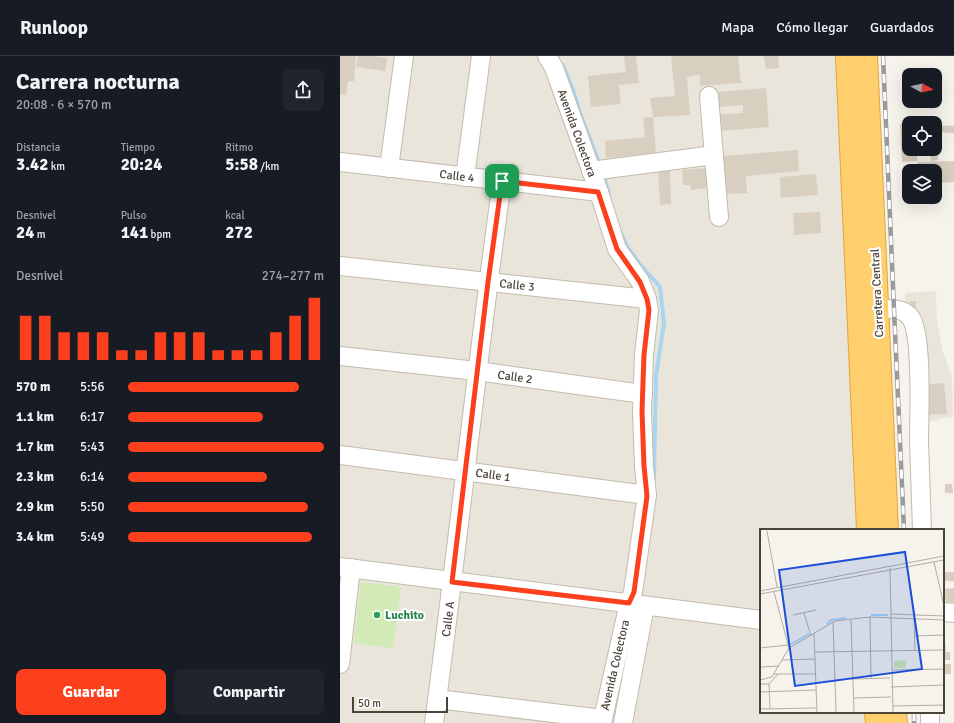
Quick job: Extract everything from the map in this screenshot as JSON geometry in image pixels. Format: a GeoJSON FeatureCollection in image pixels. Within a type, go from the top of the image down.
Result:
{"type":"FeatureCollection","features":[{"type":"Feature","properties":{"kind":"highway","name":"Carretera Central"},"geometry":{"type":"LineString","coordinates":[[847,56],[868,529]]}},
{"type":"Feature","properties":{"kind":"highway","name":"Carretera Central"},"geometry":{"type":"LineString","coordinates":[[866,56],[887,529]]}},
{"type":"Feature","properties":{"kind":"highway"},"geometry":{"type":"LineString","coordinates":[[876,713],[877,723]]}},
{"type":"Feature","properties":{"kind":"highway"},"geometry":{"type":"LineString","coordinates":[[895,713],[896,723]]}},
{"type":"Feature","properties":{"kind":"street"},"geometry":{"type":"LineString","coordinates":[[389,168],[404,56]]}},
{"type":"Feature","properties":{"kind":"street"},"geometry":{"type":"LineString","coordinates":[[465,177],[481,56]]}},
{"type":"Feature","properties":{"kind":"street","name":"Avenida Colectora"},"geometry":{"type":"LineString","coordinates":[[547,56],[554,68],[617,249],[640,282],[647,299],[649,310],[644,355],[643,394],[643,433],[647,496],[623,723]]}},
{"type":"Feature","properties":{"kind":"street"},"geometry":{"type":"LineString","coordinates":[[709,96],[719,217]]}},
{"type":"Feature","properties":{"kind":"street"},"geometry":{"type":"LineString","coordinates":[[591,171],[714,155]]}},
{"type":"Feature","properties":{"kind":"street","name":"Calle 4"},"geometry":{"type":"LineString","coordinates":[[340,162],[598,192]]}},
{"type":"Feature","properties":{"kind":"street","name":"Calle A"},"geometry":{"type":"LineString","coordinates":[[434,723],[488,282],[502,181]]}},
{"type":"Feature","properties":{"kind":"street","name":"Calle 3"},"geometry":{"type":"LineString","coordinates":[[340,266],[647,299]]}},
{"type":"Feature","properties":{"kind":"street"},"geometry":{"type":"LineString","coordinates":[[877,309],[894,309],[903,311],[910,317],[916,328],[919,359],[919,442],[922,529]]}},
{"type":"Feature","properties":{"kind":"street","name":"Calle 2"},"geometry":{"type":"LineString","coordinates":[[340,356],[477,371],[643,394]]}},
{"type":"Feature","properties":{"kind":"street","name":"Calle 1"},"geometry":{"type":"LineString","coordinates":[[340,455],[647,496]]}},
{"type":"Feature","properties":{"kind":"street"},"geometry":{"type":"LineString","coordinates":[[340,664],[344,564],[636,600],[760,620]]}},
{"type":"Feature","properties":{"kind":"street"},"geometry":{"type":"LineString","coordinates":[[636,600],[760,608]]}},
{"type":"Feature","properties":{"kind":"street","name":"Avenida Colectora"},"geometry":{"type":"LineString","coordinates":[[602,721],[636,600]]}},
{"type":"Feature","properties":{"kind":"street"},"geometry":{"type":"LineString","coordinates":[[944,612],[954,613]]}},
{"type":"Feature","properties":{"kind":"street"},"geometry":{"type":"LineString","coordinates":[[437,699],[515,716],[602,721]]}},
{"type":"Feature","properties":{"kind":"shaded area"},"geometry":{"type":"Polygon","coordinates":[[[340,56],[836,56],[840,117],[851,405],[859,529],[760,529],[760,713],[867,713],[867,723],[340,723],[340,56]]]}},
{"type":"Feature","properties":{"kind":"shaded area"},"geometry":{"type":"Polygon","coordinates":[[[936,291],[937,321],[943,353],[952,375],[953,417],[912,427],[905,293],[936,291]]]}},
{"type":"Feature","properties":{"kind":"green space","name":"Luchito"},"geometry":{"type":"Polygon","coordinates":[[[361,582],[401,587],[393,648],[354,643],[361,582]]]}},
{"type":"Feature","properties":{"kind":"building"},"geometry":{"type":"Polygon","coordinates":[[[340,56],[356,56],[354,81],[348,81],[346,95],[340,94],[340,56]]]}},
{"type":"Feature","properties":{"kind":"building"},"geometry":{"type":"Polygon","coordinates":[[[358,56],[387,58],[385,71],[356,67],[358,56]]]}},
{"type":"Feature","properties":{"kind":"building"},"geometry":{"type":"Polygon","coordinates":[[[624,56],[636,56],[639,83],[619,85],[621,104],[591,107],[588,76],[626,72],[624,56]]]}},
{"type":"Feature","properties":{"kind":"building"},"geometry":{"type":"Polygon","coordinates":[[[671,56],[738,56],[741,83],[700,86],[700,75],[687,77],[690,115],[653,117],[650,98],[675,96],[671,56]]]}},
{"type":"Feature","properties":{"kind":"building"},"geometry":{"type":"Polygon","coordinates":[[[764,56],[778,56],[779,68],[766,69],[764,56]]]}},
{"type":"Feature","properties":{"kind":"building"},"geometry":{"type":"Polygon","coordinates":[[[766,88],[769,127],[717,131],[715,115],[743,113],[743,105],[718,107],[717,92],[766,88]]]}},
{"type":"Feature","properties":{"kind":"building"},"geometry":{"type":"Polygon","coordinates":[[[653,117],[656,153],[606,158],[605,141],[645,137],[643,118],[653,117]]]}},
{"type":"Feature","properties":{"kind":"building"},"geometry":{"type":"Polygon","coordinates":[[[900,124],[902,124],[902,156],[917,156],[917,161],[902,162],[900,124]]]}},
{"type":"Feature","properties":{"kind":"building"},"geometry":{"type":"Polygon","coordinates":[[[942,125],[954,126],[954,133],[942,132],[942,125]]]}},
{"type":"Feature","properties":{"kind":"building"},"geometry":{"type":"Polygon","coordinates":[[[798,150],[799,171],[746,176],[747,193],[724,194],[721,156],[798,150]]]}},
{"type":"Feature","properties":{"kind":"building"},"geometry":{"type":"Polygon","coordinates":[[[931,156],[938,156],[938,160],[931,161],[931,156]]]}},
{"type":"Feature","properties":{"kind":"building"},"geometry":{"type":"Polygon","coordinates":[[[954,161],[954,182],[942,183],[942,164],[917,164],[917,162],[954,161]]]}},
{"type":"Feature","properties":{"kind":"building"},"geometry":{"type":"Polygon","coordinates":[[[706,168],[707,188],[691,190],[690,185],[683,185],[682,170],[706,168]]]}},
{"type":"Feature","properties":{"kind":"building"},"geometry":{"type":"Polygon","coordinates":[[[670,170],[671,204],[660,205],[658,171],[670,170]]]}},
{"type":"Feature","properties":{"kind":"building"},"geometry":{"type":"Polygon","coordinates":[[[816,174],[818,195],[781,198],[780,177],[816,174]]]}},
{"type":"Feature","properties":{"kind":"building"},"geometry":{"type":"Polygon","coordinates":[[[820,212],[821,233],[794,235],[793,213],[820,212]]]}},
{"type":"Feature","properties":{"kind":"building"},"geometry":{"type":"Polygon","coordinates":[[[910,301],[916,301],[916,311],[909,310],[910,301]]]}},
{"type":"Feature","properties":{"kind":"building"},"geometry":{"type":"Polygon","coordinates":[[[944,383],[947,414],[922,415],[920,385],[944,383]]]}},
{"type":"Feature","properties":{"kind":"building"},"geometry":{"type":"Polygon","coordinates":[[[945,484],[952,484],[953,493],[945,493],[945,484]]]}},
{"type":"Feature","properties":{"kind":"building"},"geometry":{"type":"Polygon","coordinates":[[[944,572],[954,572],[954,581],[944,581],[944,572]]]}},
{"type":"Feature","properties":{"kind":"building"},"geometry":{"type":"Polygon","coordinates":[[[954,588],[954,602],[946,603],[944,589],[954,588]]]}},
{"type":"Feature","properties":{"kind":"building"},"geometry":{"type":"Polygon","coordinates":[[[944,640],[945,640],[946,651],[944,651],[944,640]]]}},
{"type":"Feature","properties":{"kind":"building"},"geometry":{"type":"Polygon","coordinates":[[[944,652],[950,652],[950,660],[944,660],[944,652]]]}},
{"type":"Feature","properties":{"kind":"building"},"geometry":{"type":"Polygon","coordinates":[[[945,664],[951,664],[951,674],[945,674],[945,664]]]}},
{"type":"Feature","properties":{"kind":"waterway"},"geometry":{"type":"LineString","coordinates":[[563,65],[600,165]]}},
{"type":"Feature","properties":{"kind":"waterway"},"geometry":{"type":"LineString","coordinates":[[603,173],[609,194]]}},
{"type":"Feature","properties":{"kind":"waterway"},"geometry":{"type":"LineString","coordinates":[[621,233],[628,248],[660,287],[664,323],[656,376],[654,478]]}},
{"type":"Feature","properties":{"kind":"railway"},"geometry":{"type":"LineString","coordinates":[[883,56],[904,529]]}},
{"type":"Feature","properties":{"kind":"railway"},"geometry":{"type":"LineString","coordinates":[[914,713],[914,723]]}},
{"type":"Feature","properties":{"kind":"place","name":"Luchito"},"geometry":{"type":"Point","coordinates":[377,615]}},
{"type":"Feature","properties":{"kind":"route"},"geometry":{"type":"LineString","coordinates":[[502,181],[598,192],[617,249],[625,263],[640,282],[647,299],[649,310],[644,355],[642,411],[644,466],[647,496],[634,592],[629,603],[452,582],[488,282],[502,181]]}}]}
